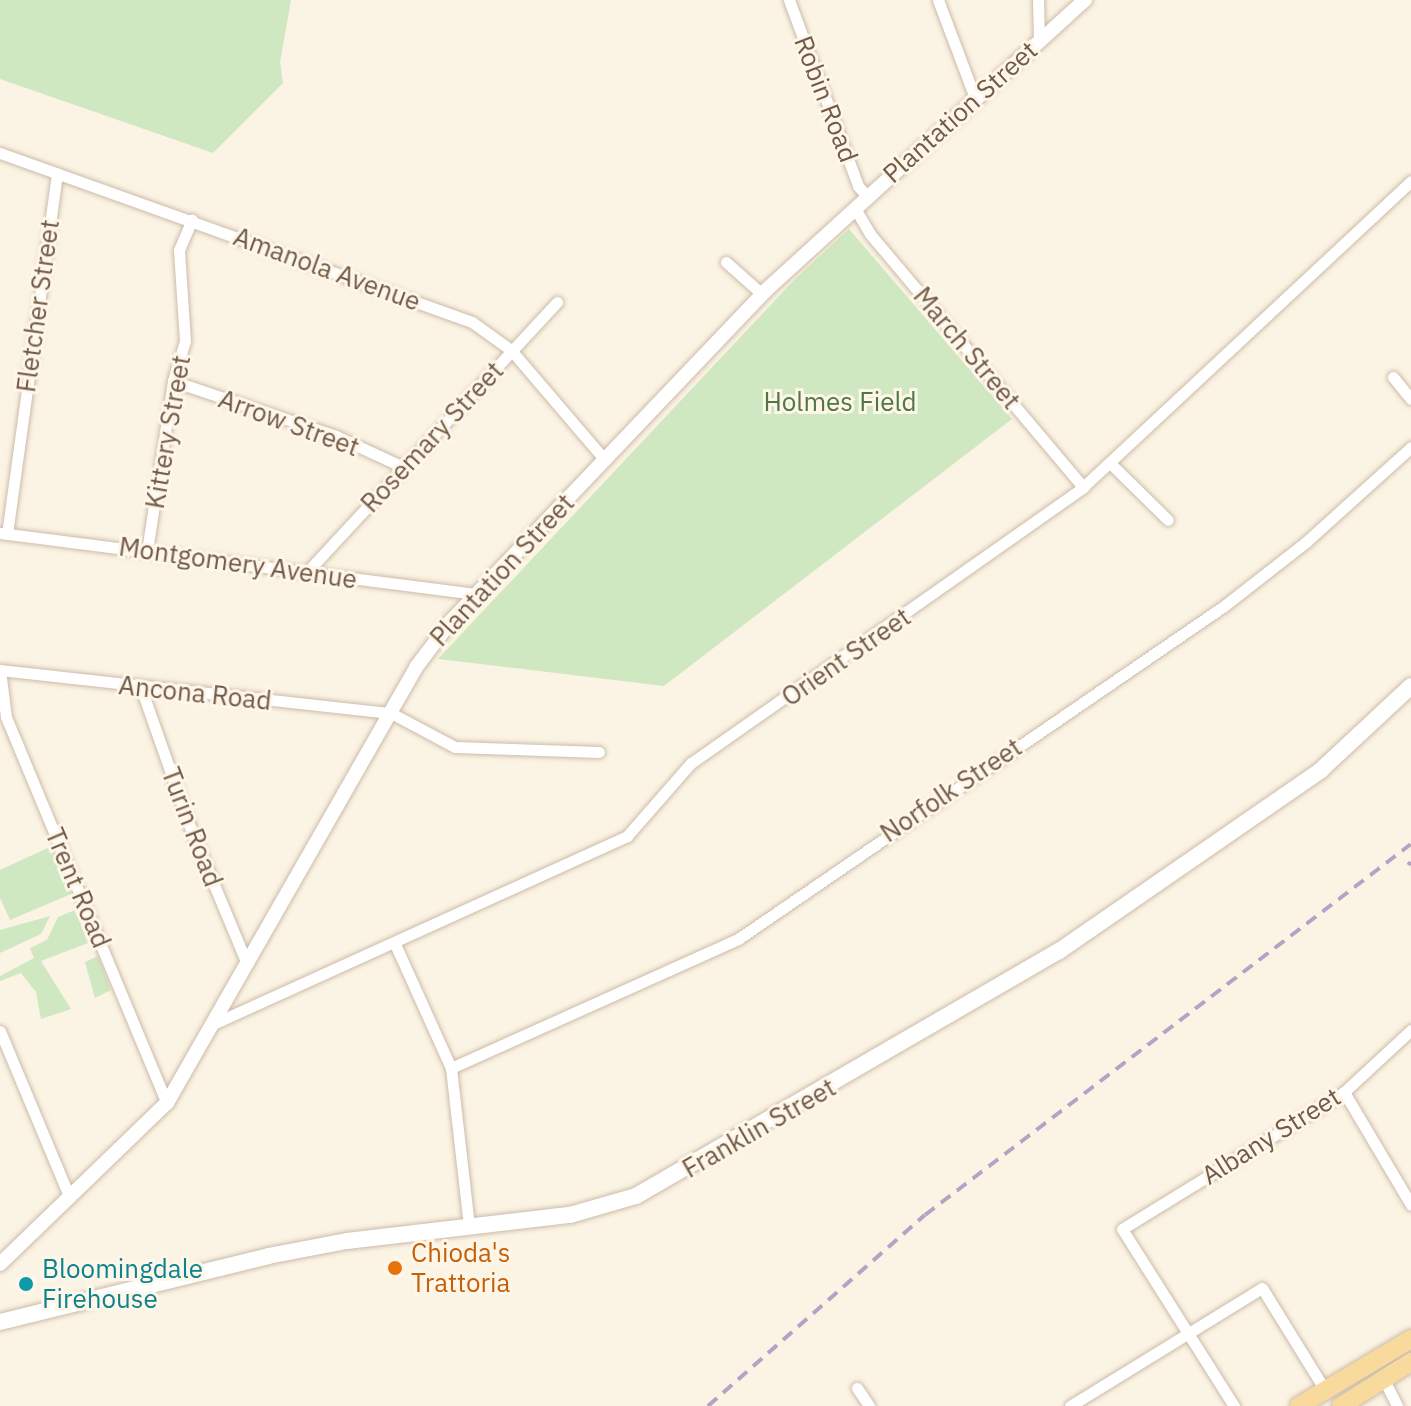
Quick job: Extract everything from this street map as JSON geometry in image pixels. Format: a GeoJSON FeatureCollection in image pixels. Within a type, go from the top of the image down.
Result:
{"type":"FeatureCollection","features":[{"type":"Feature","properties":{"kind":"main road","name":"Franklin Street"},"geometry":{"type":"LineString","coordinates":[[3,1320],[268,1256],[598,1208],[680,1175],[1059,951],[1321,770],[1411,686]]}},
{"type":"Feature","properties":{"kind":"main road"},"geometry":{"type":"LineString","coordinates":[[1299,1406],[1411,1339]]}},
{"type":"Feature","properties":{"kind":"main road"},"geometry":{"type":"LineString","coordinates":[[1341,1406],[1411,1362]]}},
{"type":"Feature","properties":{"kind":"street","name":"Robin Road"},"geometry":{"type":"LineString","coordinates":[[789,0],[858,186],[867,196]]}},
{"type":"Feature","properties":{"kind":"street"},"geometry":{"type":"LineString","coordinates":[[938,0],[975,98]]}},
{"type":"Feature","properties":{"kind":"street"},"geometry":{"type":"LineString","coordinates":[[1038,0],[1039,41]]}},
{"type":"Feature","properties":{"kind":"street","name":"Plantation Street"},"geometry":{"type":"LineString","coordinates":[[0,1264],[167,1103],[430,647],[476,594],[762,294],[854,207],[1085,0]]}},
{"type":"Feature","properties":{"kind":"street","name":"Amanola Avenue"},"geometry":{"type":"LineString","coordinates":[[0,153],[464,318],[513,351],[605,460]]}},
{"type":"Feature","properties":{"kind":"street","name":"Fletcher Street"},"geometry":{"type":"LineString","coordinates":[[4,533],[57,173]]}},
{"type":"Feature","properties":{"kind":"street","name":"Orient Street"},"geometry":{"type":"LineString","coordinates":[[213,1024],[395,944],[627,836],[691,763],[1083,487],[1411,181]]}},
{"type":"Feature","properties":{"kind":"street","name":"March Street"},"geometry":{"type":"LineString","coordinates":[[854,207],[870,234],[1083,487]]}},
{"type":"Feature","properties":{"kind":"street","name":"Kittery Street"},"geometry":{"type":"LineString","coordinates":[[147,551],[173,381],[185,341],[179,250],[192,220]]}},
{"type":"Feature","properties":{"kind":"street"},"geometry":{"type":"LineString","coordinates":[[726,262],[762,294]]}},
{"type":"Feature","properties":{"kind":"street","name":"Rosemary Street"},"geometry":{"type":"LineString","coordinates":[[307,572],[557,302]]}},
{"type":"Feature","properties":{"kind":"street"},"geometry":{"type":"LineString","coordinates":[[1393,377],[1411,399]]}},
{"type":"Feature","properties":{"kind":"street","name":"Arrow Street"},"geometry":{"type":"LineString","coordinates":[[173,381],[336,436],[403,467]]}},
{"type":"Feature","properties":{"kind":"street","name":"Norfolk Street"},"geometry":{"type":"LineString","coordinates":[[451,1068],[738,939],[1224,606],[1306,542],[1411,447]]}},
{"type":"Feature","properties":{"kind":"street"},"geometry":{"type":"LineString","coordinates":[[1110,463],[1168,520]]}},
{"type":"Feature","properties":{"kind":"street","name":"Montgomery Avenue"},"geometry":{"type":"LineString","coordinates":[[4,533],[476,594]]}},
{"type":"Feature","properties":{"kind":"street","name":"Ancona Road"},"geometry":{"type":"LineString","coordinates":[[0,670],[141,688],[391,713]]}},
{"type":"Feature","properties":{"kind":"street","name":"Trent Road"},"geometry":{"type":"LineString","coordinates":[[0,670],[6,717],[167,1103]]}},
{"type":"Feature","properties":{"kind":"street","name":"Turin Road"},"geometry":{"type":"LineString","coordinates":[[141,688],[190,827],[247,964]]}},
{"type":"Feature","properties":{"kind":"street"},"geometry":{"type":"LineString","coordinates":[[391,713],[455,747],[599,752]]}},
{"type":"Feature","properties":{"kind":"street"},"geometry":{"type":"LineString","coordinates":[[395,944],[451,1068],[469,1226]]}},
{"type":"Feature","properties":{"kind":"street","name":"Albany Street"},"geometry":{"type":"LineString","coordinates":[[1188,1333],[1122,1229],[1344,1092],[1411,1030]]}},
{"type":"Feature","properties":{"kind":"street"},"geometry":{"type":"LineString","coordinates":[[0,1031],[70,1198]]}},
{"type":"Feature","properties":{"kind":"street"},"geometry":{"type":"LineString","coordinates":[[1344,1092],[1411,1205]]}},
{"type":"Feature","properties":{"kind":"street"},"geometry":{"type":"LineString","coordinates":[[1070,1406],[1262,1288],[1325,1390]]}},
{"type":"Feature","properties":{"kind":"street"},"geometry":{"type":"LineString","coordinates":[[1188,1333],[1234,1406]]}},
{"type":"Feature","properties":{"kind":"street"},"geometry":{"type":"LineString","coordinates":[[1384,1380],[1397,1406]]}},
{"type":"Feature","properties":{"kind":"street"},"geometry":{"type":"LineString","coordinates":[[857,1388],[869,1406]]}},
{"type":"Feature","properties":{"kind":"green space"},"geometry":{"type":"Polygon","coordinates":[[[0,0],[291,0],[280,62],[283,83],[213,153],[0,79],[0,0]]]}},
{"type":"Feature","properties":{"kind":"green space","name":"Holmes Field"},"geometry":{"type":"Polygon","coordinates":[[[849,229],[1012,419],[664,686],[438,659],[795,279],[849,229]]]}},
{"type":"Feature","properties":{"kind":"green space"},"geometry":{"type":"Polygon","coordinates":[[[52,846],[71,894],[10,920],[0,898],[0,870],[52,846]]]}},
{"type":"Feature","properties":{"kind":"green space"},"geometry":{"type":"Polygon","coordinates":[[[75,910],[88,943],[41,961],[71,1009],[41,1019],[36,992],[21,973],[0,981],[0,976],[34,958],[30,948],[47,940],[58,917],[75,910]]]}},
{"type":"Feature","properties":{"kind":"green space"},"geometry":{"type":"Polygon","coordinates":[[[50,916],[41,934],[0,953],[0,930],[50,916]]]}},
{"type":"Feature","properties":{"kind":"green space"},"geometry":{"type":"Polygon","coordinates":[[[98,956],[111,990],[95,998],[85,962],[98,956]]]}},
{"type":"Feature","properties":{"kind":"railway"},"geometry":{"type":"LineString","coordinates":[[708,1406],[925,1215],[1411,844]]}},
{"type":"Feature","properties":{"kind":"railway"},"geometry":{"type":"LineString","coordinates":[[1408,865],[1411,862]]}},
{"type":"Feature","properties":{"kind":"place","name":"Chioda's Trattoria"},"geometry":{"type":"Point","coordinates":[395,1268]}},
{"type":"Feature","properties":{"kind":"place","name":"Bloomingdale Firehouse"},"geometry":{"type":"Point","coordinates":[26,1284]}}]}
